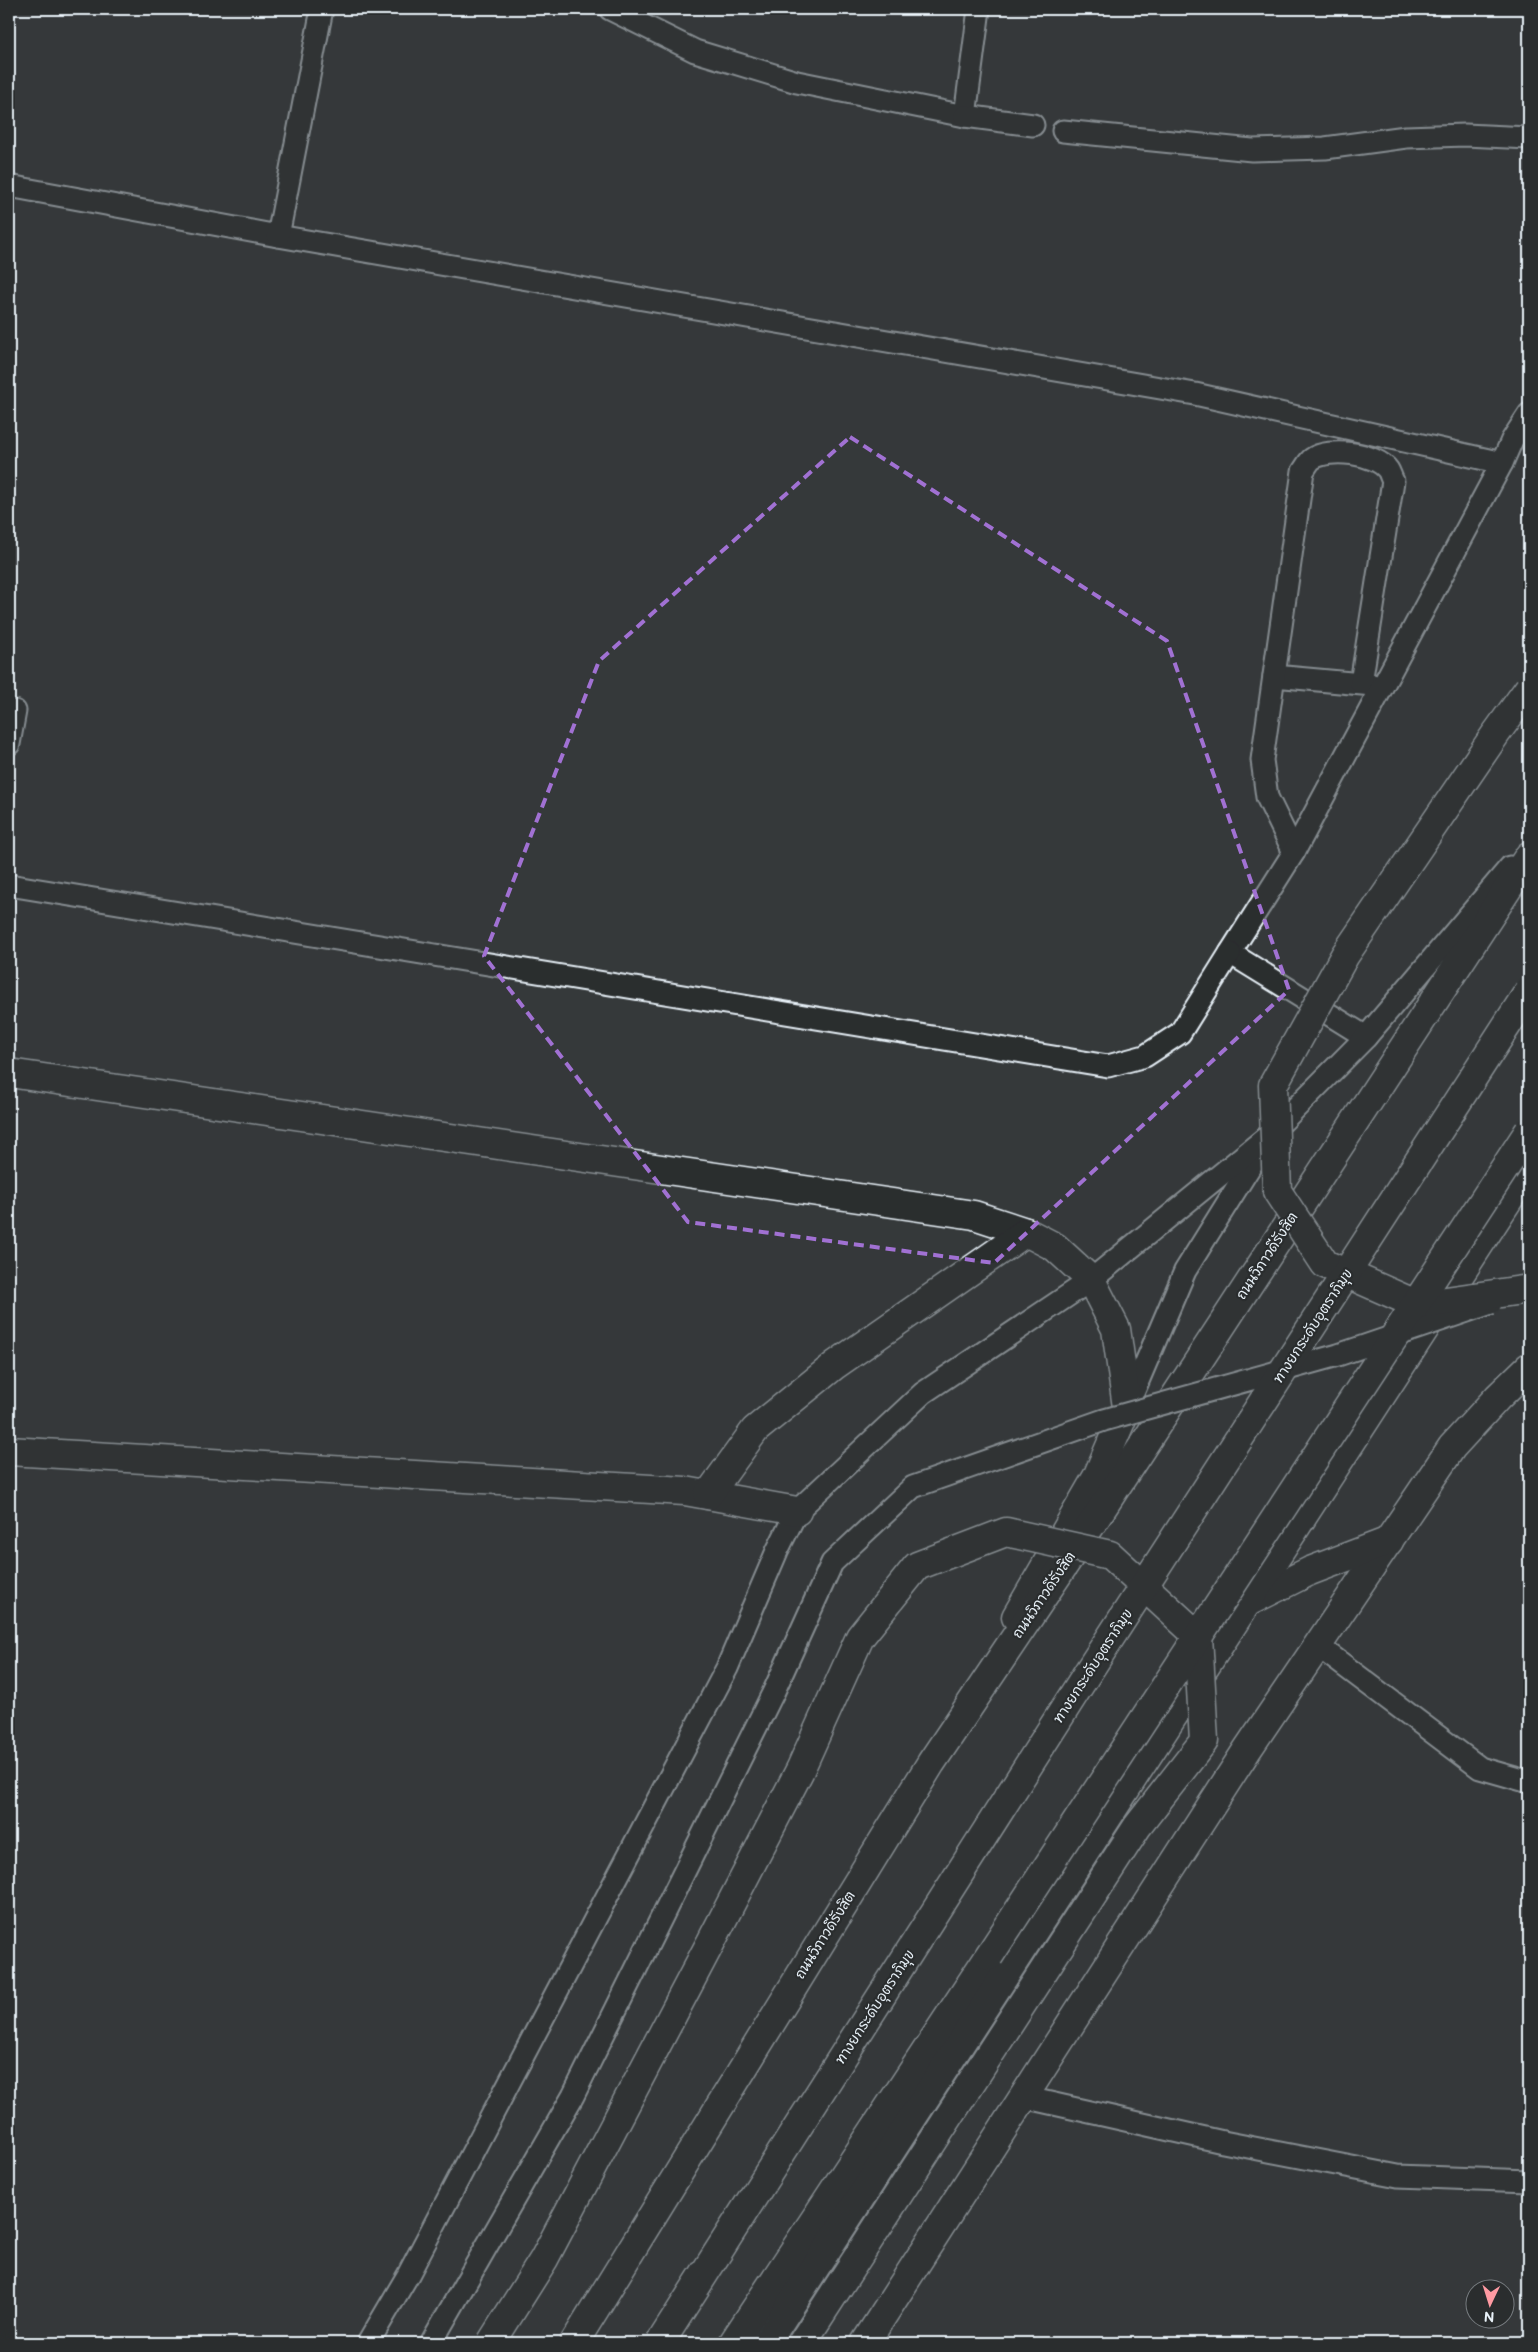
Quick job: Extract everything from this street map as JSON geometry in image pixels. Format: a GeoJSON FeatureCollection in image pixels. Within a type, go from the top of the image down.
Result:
{"type":"FeatureCollection","features":[{"type":"Feature","properties":{"kind":"main road"},"geometry":{"type":"LineString","coordinates":[[1529,688],[1489,743],[1345,955],[1273,1085],[1277,1191],[1325,1264],[1418,1305],[1529,1290]]}},
{"type":"Feature","properties":{"kind":"main road","name":"ถนนวิภาวดีรังสิต"},"geometry":{"type":"LineString","coordinates":[[574,2343],[931,1763],[1100,1510],[1529,856]]}},
{"type":"Feature","properties":{"kind":"main road","name":"ทางยกระดับอุตราภิมุข"},"geometry":{"type":"LineString","coordinates":[[660,2343],[1088,1672],[1529,991]]}},
{"type":"Feature","properties":{"kind":"main road"},"geometry":{"type":"LineString","coordinates":[[9,1073],[974,1215],[1026,1232],[1055,1247],[1090,1280],[1116,1329],[1127,1407],[1097,1477],[931,1763]]}},
{"type":"Feature","properties":{"kind":"main road"},"geometry":{"type":"LineString","coordinates":[[733,2343],[1147,1717],[1529,1131]]}},
{"type":"Feature","properties":{"kind":"main road"},"geometry":{"type":"LineString","coordinates":[[766,2343],[1529,1168]]}},
{"type":"Feature","properties":{"kind":"main road"},"geometry":{"type":"LineString","coordinates":[[708,1495],[755,1430],[835,1365],[1026,1232]]}},
{"type":"Feature","properties":{"kind":"main road"},"geometry":{"type":"LineString","coordinates":[[865,2343],[1247,1750],[1452,1447],[1498,1397],[1529,1367]]}},
{"type":"Feature","properties":{"kind":"main road"},"geometry":{"type":"LineString","coordinates":[[9,1451],[675,1490],[797,1511]]}},
{"type":"Feature","properties":{"kind":"main road"},"geometry":{"type":"LineString","coordinates":[[491,2343],[544,2259],[712,1940],[800,1770],[860,1637],[916,1566],[1006,1532],[1110,1555],[1198,1636],[1204,1741],[1137,1827],[802,2343]]}},
{"type":"Feature","properties":{"kind":"main road"},"geometry":{"type":"LineString","coordinates":[[1247,1602],[1310,1571],[1389,1541]]}},
{"type":"Feature","properties":{"kind":"lane"},"geometry":{"type":"LineString","coordinates":[[278,236],[322,9]]}},
{"type":"Feature","properties":{"kind":"lane"},"geometry":{"type":"LineString","coordinates":[[610,9],[695,51],[797,82],[966,116],[1032,125]]}},
{"type":"Feature","properties":{"kind":"lane"},"geometry":{"type":"LineString","coordinates":[[966,116],[979,9]]}},
{"type":"Feature","properties":{"kind":"lane"},"geometry":{"type":"LineString","coordinates":[[1063,131],[1252,150],[1325,148],[1406,137],[1465,134],[1529,138]]}},
{"type":"Feature","properties":{"kind":"lane"},"geometry":{"type":"LineString","coordinates":[[9,186],[278,236],[1195,394],[1502,463]]}},
{"type":"Feature","properties":{"kind":"lane"},"geometry":{"type":"LineString","coordinates":[[9,885],[1108,1066],[1145,1056],[1180,1033],[1294,852],[1384,687],[1502,463],[1512,440],[1529,414]]}},
{"type":"Feature","properties":{"kind":"lane"},"geometry":{"type":"LineString","coordinates":[[1294,852],[1267,798],[1262,760],[1303,471],[1312,459],[1325,454],[1344,452],[1364,456],[1379,462],[1388,470],[1393,481],[1360,683]]}},
{"type":"Feature","properties":{"kind":"lane"},"geometry":{"type":"LineString","coordinates":[[1274,676],[1360,683],[1384,687]]}},
{"type":"Feature","properties":{"kind":"lane"},"geometry":{"type":"LineString","coordinates":[[9,744],[15,711]]}},
{"type":"Feature","properties":{"kind":"lane"},"geometry":{"type":"LineString","coordinates":[[368,2343],[412,2266],[722,1676],[777,1551],[797,1511],[923,1393],[1090,1280],[1268,1136],[1366,1038],[1529,844]]}},
{"type":"Feature","properties":{"kind":"lane"},"geometry":{"type":"LineString","coordinates":[[1230,953],[1366,1038]]}},
{"type":"Feature","properties":{"kind":"lane"},"geometry":{"type":"LineString","coordinates":[[1127,1407],[1185,1271],[1268,1136]]}},
{"type":"Feature","properties":{"kind":"lane"},"geometry":{"type":"LineString","coordinates":[[431,2343],[573,2096],[774,1690],[832,1564],[913,1487],[1104,1420],[1338,1355],[1529,1290]]}},
{"type":"Feature","properties":{"kind":"lane"},"geometry":{"type":"LineString","coordinates":[[1318,1646],[1480,1768],[1529,1782]]}},
{"type":"Feature","properties":{"kind":"lane"},"geometry":{"type":"LineString","coordinates":[[1023,2097],[1232,2144],[1398,2176],[1529,2181]]}},
{"type":"Feature","properties":{"kind":"highlighted area"},"geometry":{"type":"Polygon","coordinates":[[[850,437],[1167,641],[1289,990],[994,1263],[688,1222],[484,956],[599,661],[850,437]]]}}]}
